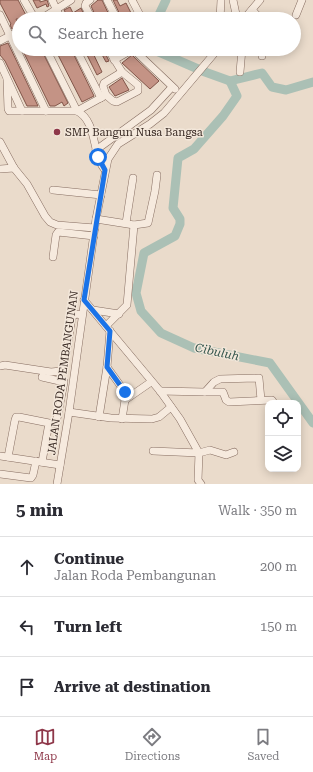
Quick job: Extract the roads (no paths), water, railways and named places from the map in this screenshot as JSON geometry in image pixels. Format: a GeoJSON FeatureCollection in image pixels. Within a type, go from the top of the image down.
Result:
{"type":"FeatureCollection","features":[{"type":"Feature","properties":{"kind":"street"},"geometry":{"type":"LineString","coordinates":[[21,0],[27,12]]}},
{"type":"Feature","properties":{"kind":"street"},"geometry":{"type":"LineString","coordinates":[[24,0],[31,12]]}},
{"type":"Feature","properties":{"kind":"street"},"geometry":{"type":"LineString","coordinates":[[52,0],[58,12]]}},
{"type":"Feature","properties":{"kind":"street"},"geometry":{"type":"LineString","coordinates":[[52,12],[71,0]]}},
{"type":"Feature","properties":{"kind":"street"},"geometry":{"type":"LineString","coordinates":[[88,12],[85,6],[86,2],[90,0]]}},
{"type":"Feature","properties":{"kind":"street"},"geometry":{"type":"LineString","coordinates":[[107,0],[113,12]]}},
{"type":"Feature","properties":{"kind":"street"},"geometry":{"type":"LineString","coordinates":[[132,0],[138,12]]}},
{"type":"Feature","properties":{"kind":"street"},"geometry":{"type":"LineString","coordinates":[[220,0],[220,12]]}},
{"type":"Feature","properties":{"kind":"street"},"geometry":{"type":"LineString","coordinates":[[233,0],[236,12]]}},
{"type":"Feature","properties":{"kind":"street"},"geometry":{"type":"LineString","coordinates":[[252,10],[260,0]]}},
{"type":"Feature","properties":{"kind":"street"},"geometry":{"type":"LineString","coordinates":[[297,12],[302,0]]}},
{"type":"Feature","properties":{"kind":"street"},"geometry":{"type":"LineString","coordinates":[[0,15],[12,40]]}},
{"type":"Feature","properties":{"kind":"street"},"geometry":{"type":"LineString","coordinates":[[0,41],[10,36]]}},
{"type":"Feature","properties":{"kind":"street"},"geometry":{"type":"LineString","coordinates":[[20,56],[46,111]]}},
{"type":"Feature","properties":{"kind":"street"},"geometry":{"type":"LineString","coordinates":[[52,56],[79,111],[86,119],[92,131],[96,150],[100,162],[105,170]]}},
{"type":"Feature","properties":{"kind":"street"},"geometry":{"type":"LineString","coordinates":[[80,56],[104,97],[117,102],[138,91],[138,85],[122,72],[112,56]]}},
{"type":"Feature","properties":{"kind":"street"},"geometry":{"type":"LineString","coordinates":[[114,60],[121,56]]}},
{"type":"Feature","properties":{"kind":"street"},"geometry":{"type":"LineString","coordinates":[[140,56],[172,87],[180,92]]}},
{"type":"Feature","properties":{"kind":"street","name":"JALAN RODA PEMBANGUNAN"},"geometry":{"type":"LineString","coordinates":[[57,484],[67,426],[96,219],[108,159],[118,144],[158,118],[211,56]]}},
{"type":"Feature","properties":{"kind":"street"},"geometry":{"type":"LineString","coordinates":[[240,72],[241,56]]}},
{"type":"Feature","properties":{"kind":"street"},"geometry":{"type":"LineString","coordinates":[[0,63],[22,111]]}},
{"type":"Feature","properties":{"kind":"street"},"geometry":{"type":"LineString","coordinates":[[104,97],[103,85],[122,72]]}},
{"type":"Feature","properties":{"kind":"street"},"geometry":{"type":"LineString","coordinates":[[7,78],[9,111],[79,111],[104,97]]}},
{"type":"Feature","properties":{"kind":"street"},"geometry":{"type":"LineString","coordinates":[[96,150],[151,110],[172,87]]}},
{"type":"Feature","properties":{"kind":"street"},"geometry":{"type":"LineString","coordinates":[[151,110],[158,118]]}},
{"type":"Feature","properties":{"kind":"street"},"geometry":{"type":"LineString","coordinates":[[0,142],[14,168],[27,184],[50,222],[57,225],[95,228]]}},
{"type":"Feature","properties":{"kind":"street"},"geometry":{"type":"LineString","coordinates":[[0,169],[14,168]]}},
{"type":"Feature","properties":{"kind":"street"},"geometry":{"type":"LineString","coordinates":[[96,219],[130,224],[149,223],[157,175]]}},
{"type":"Feature","properties":{"kind":"street"},"geometry":{"type":"LineString","coordinates":[[99,417],[107,367],[108,328],[127,306],[130,224],[134,178]]}},
{"type":"Feature","properties":{"kind":"street"},"geometry":{"type":"LineString","coordinates":[[53,190],[101,195]]}},
{"type":"Feature","properties":{"kind":"street"},"geometry":{"type":"LineString","coordinates":[[53,258],[56,235],[58,232],[94,236]]}},
{"type":"Feature","properties":{"kind":"street"},"geometry":{"type":"LineString","coordinates":[[84,300],[160,391],[180,419],[199,453],[198,480],[201,484]]}},
{"type":"Feature","properties":{"kind":"street"},"geometry":{"type":"LineString","coordinates":[[93,310],[119,314]]}},
{"type":"Feature","properties":{"kind":"street"},"geometry":{"type":"LineString","coordinates":[[0,366],[5,365],[51,372],[61,371],[64,368],[72,317],[76,314],[82,315]]}},
{"type":"Feature","properties":{"kind":"street"},"geometry":{"type":"LineString","coordinates":[[107,367],[124,389],[125,400],[122,419]]}},
{"type":"Feature","properties":{"kind":"street"},"geometry":{"type":"LineString","coordinates":[[0,474],[30,478],[39,462],[53,423],[64,382],[42,377]]}},
{"type":"Feature","properties":{"kind":"street"},"geometry":{"type":"LineString","coordinates":[[205,392],[214,382],[220,379],[259,378],[261,400]]}},
{"type":"Feature","properties":{"kind":"street"},"geometry":{"type":"LineString","coordinates":[[125,400],[151,382]]}},
{"type":"Feature","properties":{"kind":"street"},"geometry":{"type":"LineString","coordinates":[[160,391],[223,392],[226,400],[229,402],[265,400]]}},
{"type":"Feature","properties":{"kind":"street"},"geometry":{"type":"LineString","coordinates":[[69,412],[122,419],[157,418],[171,407]]}},
{"type":"Feature","properties":{"kind":"street"},"geometry":{"type":"LineString","coordinates":[[8,457],[14,420],[16,417],[67,426]]}},
{"type":"Feature","properties":{"kind":"street"},"geometry":{"type":"LineString","coordinates":[[153,451],[199,453],[210,450],[226,455],[234,452]]}},
{"type":"Feature","properties":{"kind":"street"},"geometry":{"type":"LineString","coordinates":[[0,456],[60,465]]}},
{"type":"Feature","properties":{"kind":"waterway"},"geometry":{"type":"LineString","coordinates":[[160,12],[166,0]]}},
{"type":"Feature","properties":{"kind":"waterway"},"geometry":{"type":"LineString","coordinates":[[168,56],[230,81],[262,73],[272,87],[286,90],[313,82]]}},
{"type":"Feature","properties":{"kind":"waterway","name":"Cibuluh"},"geometry":{"type":"LineString","coordinates":[[230,81],[237,96],[223,116],[194,149],[178,158],[173,208],[180,219],[180,224],[175,236],[144,253],[136,293],[141,311],[161,333],[194,348],[270,363],[313,423]]}},
{"type":"Feature","properties":{"kind":"place","name":"SMP Bangun Nusa Bangsa"},"geometry":{"type":"Point","coordinates":[57,132]}}]}
